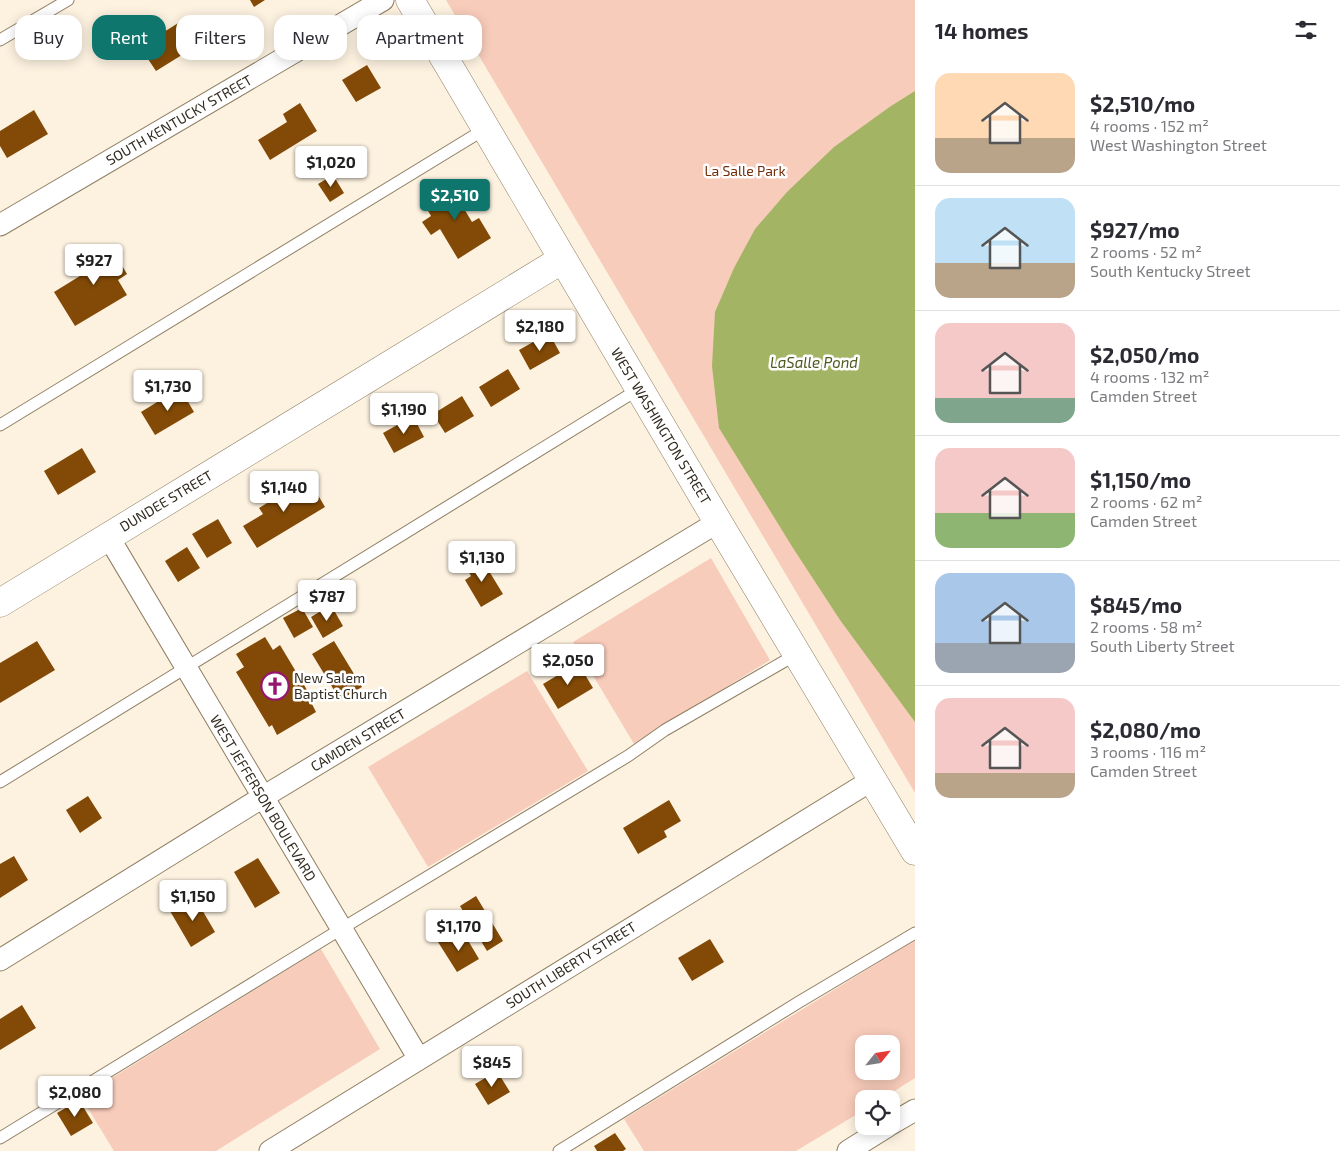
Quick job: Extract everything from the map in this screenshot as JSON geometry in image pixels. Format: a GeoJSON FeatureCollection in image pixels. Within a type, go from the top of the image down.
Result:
{"type":"FeatureCollection","features":[{"type":"Feature","properties":{"kind":"street","name":"SOUTH KENTUCKY STREET"},"geometry":{"type":"LineString","coordinates":[[0,225],[383,0]]}},
{"type":"Feature","properties":{"kind":"street","name":"WEST WASHINGTON STREET"},"geometry":{"type":"LineString","coordinates":[[410,0],[718,522],[915,851]]}},
{"type":"Feature","properties":{"kind":"street","name":"DUNDEE STREET"},"geometry":{"type":"LineString","coordinates":[[0,603],[563,259]]}},
{"type":"Feature","properties":{"kind":"street","name":"CAMDEN STREET"},"geometry":{"type":"LineString","coordinates":[[0,960],[263,797],[718,522]]}},
{"type":"Feature","properties":{"kind":"street","name":"WEST JEFFERSON BOULEVARD"},"geometry":{"type":"LineString","coordinates":[[108,536],[418,1059]]}},
{"type":"Feature","properties":{"kind":"street","name":"SOUTH LIBERTY STREET"},"geometry":{"type":"LineString","coordinates":[[270,1151],[872,780]]}},
{"type":"Feature","properties":{"kind":"street"},"geometry":{"type":"LineString","coordinates":[[900,1119],[915,1110]]}},
{"type":"Feature","properties":{"kind":"street"},"geometry":{"type":"LineString","coordinates":[[848,1151],[874,1135]]}},
{"type":"Feature","properties":{"kind":"lane"},"geometry":{"type":"LineString","coordinates":[[0,40],[68,0]]}},
{"type":"Feature","properties":{"kind":"lane"},"geometry":{"type":"LineString","coordinates":[[0,425],[485,129]]}},
{"type":"Feature","properties":{"kind":"lane"},"geometry":{"type":"LineString","coordinates":[[0,782],[640,389]]}},
{"type":"Feature","properties":{"kind":"lane"},"geometry":{"type":"LineString","coordinates":[[0,1138],[628,756],[665,730],[797,654]]}},
{"type":"Feature","properties":{"kind":"lane"},"geometry":{"type":"LineString","coordinates":[[559,1151],[799,1002],[915,933]]}},
{"type":"Feature","properties":{"kind":"green space","name":"La Salle Park"},"geometry":{"type":"Polygon","coordinates":[[[446,0],[915,0],[915,793],[481,60],[482,15],[455,15],[446,0]]]}},
{"type":"Feature","properties":{"kind":"green space"},"geometry":{"type":"Polygon","coordinates":[[[711,558],[770,660],[634,744],[573,642],[711,558]]]}},
{"type":"Feature","properties":{"kind":"green space"},"geometry":{"type":"Polygon","coordinates":[[[527,671],[588,771],[428,867],[368,767],[527,671]]]}},
{"type":"Feature","properties":{"kind":"green space"},"geometry":{"type":"Polygon","coordinates":[[[915,940],[915,1078],[896,1090],[855,1090],[855,1115],[796,1151],[644,1151],[624,1119],[915,940]]]}},
{"type":"Feature","properties":{"kind":"green space"},"geometry":{"type":"Polygon","coordinates":[[[321,949],[380,1049],[216,1151],[114,1151],[81,1097],[321,949]]]}},
{"type":"Feature","properties":{"kind":"water","name":"LaSalle Pond"},"geometry":{"type":"Polygon","coordinates":[[[915,91],[915,722],[840,620],[719,428],[712,366],[715,312],[734,268],[755,229],[787,192],[834,147],[915,91]]]}},
{"type":"Feature","properties":{"kind":"building"},"geometry":{"type":"Polygon","coordinates":[[[250,0],[265,0],[254,7],[250,0]]]}},
{"type":"Feature","properties":{"kind":"building"},"geometry":{"type":"Polygon","coordinates":[[[176,24],[176,59],[156,71],[149,60],[166,60],[166,31],[176,24]]]}},
{"type":"Feature","properties":{"kind":"building"},"geometry":{"type":"Polygon","coordinates":[[[367,65],[381,88],[356,102],[342,80],[367,65]]]}},
{"type":"Feature","properties":{"kind":"building"},"geometry":{"type":"Polygon","coordinates":[[[300,103],[317,131],[270,160],[258,140],[287,122],[283,114],[300,103]]]}},
{"type":"Feature","properties":{"kind":"building"},"geometry":{"type":"Polygon","coordinates":[[[34,110],[48,134],[7,158],[0,146],[0,131],[34,110]]]}},
{"type":"Feature","properties":{"kind":"building"},"geometry":{"type":"Polygon","coordinates":[[[333,175],[344,193],[330,202],[318,184],[333,175]]]}},
{"type":"Feature","properties":{"kind":"building"},"geometry":{"type":"Polygon","coordinates":[[[457,182],[470,203],[463,207],[472,222],[479,218],[491,238],[458,259],[440,229],[431,235],[422,222],[431,216],[423,202],[457,182]]]}},
{"type":"Feature","properties":{"kind":"building"},"geometry":{"type":"Polygon","coordinates":[[[109,244],[127,274],[118,280],[127,295],[75,326],[54,292],[88,271],[81,260],[109,244]]]}},
{"type":"Feature","properties":{"kind":"building"},"geometry":{"type":"Polygon","coordinates":[[[549,333],[560,353],[530,370],[519,350],[549,333]]]}},
{"type":"Feature","properties":{"kind":"building"},"geometry":{"type":"Polygon","coordinates":[[[508,369],[520,389],[491,407],[479,387],[508,369]]]}},
{"type":"Feature","properties":{"kind":"building"},"geometry":{"type":"Polygon","coordinates":[[[180,388],[194,412],[155,435],[141,412],[180,388]]]}},
{"type":"Feature","properties":{"kind":"building"},"geometry":{"type":"Polygon","coordinates":[[[462,396],[474,416],[445,433],[433,414],[462,396]]]}},
{"type":"Feature","properties":{"kind":"building"},"geometry":{"type":"Polygon","coordinates":[[[413,416],[424,437],[394,453],[383,433],[413,416]]]}},
{"type":"Feature","properties":{"kind":"building"},"geometry":{"type":"Polygon","coordinates":[[[82,448],[96,472],[58,495],[44,471],[82,448]]]}},
{"type":"Feature","properties":{"kind":"building"},"geometry":{"type":"Polygon","coordinates":[[[308,478],[325,507],[257,548],[243,526],[263,514],[259,508],[308,478]]]}},
{"type":"Feature","properties":{"kind":"building"},"geometry":{"type":"Polygon","coordinates":[[[218,519],[232,543],[207,558],[192,534],[218,519]]]}},
{"type":"Feature","properties":{"kind":"building"},"geometry":{"type":"Polygon","coordinates":[[[187,547],[200,568],[178,582],[165,561],[187,547]]]}},
{"type":"Feature","properties":{"kind":"building"},"geometry":{"type":"Polygon","coordinates":[[[481,558],[503,594],[481,607],[465,580],[471,576],[466,567],[481,558]]]}},
{"type":"Feature","properties":{"kind":"building"},"geometry":{"type":"Polygon","coordinates":[[[331,605],[343,626],[323,638],[311,617],[331,605]]]}},
{"type":"Feature","properties":{"kind":"building"},"geometry":{"type":"Polygon","coordinates":[[[302,608],[313,627],[294,638],[283,618],[302,608]]]}},
{"type":"Feature","properties":{"kind":"building","name":"New Salem Baptist Church"},"geometry":{"type":"Polygon","coordinates":[[[265,637],[273,650],[280,645],[313,700],[311,702],[316,712],[277,735],[272,725],[269,727],[236,672],[244,667],[236,654],[265,637]]]}},
{"type":"Feature","properties":{"kind":"building"},"geometry":{"type":"Polygon","coordinates":[[[37,641],[55,670],[0,703],[0,663],[37,641]]]}},
{"type":"Feature","properties":{"kind":"building"},"geometry":{"type":"Polygon","coordinates":[[[334,641],[362,687],[340,700],[312,654],[334,641]]]}},
{"type":"Feature","properties":{"kind":"building"},"geometry":{"type":"Polygon","coordinates":[[[578,663],[593,688],[558,709],[543,684],[578,663]]]}},
{"type":"Feature","properties":{"kind":"building"},"geometry":{"type":"Polygon","coordinates":[[[88,796],[102,818],[80,833],[66,810],[88,796]]]}},
{"type":"Feature","properties":{"kind":"building"},"geometry":{"type":"Polygon","coordinates":[[[669,800],[681,821],[664,831],[667,837],[638,854],[623,828],[669,800]]]}},
{"type":"Feature","properties":{"kind":"building"},"geometry":{"type":"Polygon","coordinates":[[[14,856],[28,880],[0,898],[0,864],[14,856]]]}},
{"type":"Feature","properties":{"kind":"building"},"geometry":{"type":"Polygon","coordinates":[[[258,858],[280,893],[255,908],[234,872],[258,858]]]}},
{"type":"Feature","properties":{"kind":"building"},"geometry":{"type":"Polygon","coordinates":[[[194,896],[215,932],[191,947],[170,911],[194,896]]]}},
{"type":"Feature","properties":{"kind":"building"},"geometry":{"type":"Polygon","coordinates":[[[476,896],[503,941],[487,951],[460,906],[476,896]]]}},
{"type":"Feature","properties":{"kind":"building"},"geometry":{"type":"Polygon","coordinates":[[[451,934],[456,942],[466,937],[479,959],[457,972],[438,942],[451,934]]]}},
{"type":"Feature","properties":{"kind":"building"},"geometry":{"type":"Polygon","coordinates":[[[710,939],[724,962],[692,981],[678,958],[710,939]]]}},
{"type":"Feature","properties":{"kind":"building"},"geometry":{"type":"Polygon","coordinates":[[[22,1005],[36,1028],[0,1050],[0,1019],[22,1005]]]}},
{"type":"Feature","properties":{"kind":"building"},"geometry":{"type":"Polygon","coordinates":[[[497,1071],[510,1092],[488,1105],[475,1084],[497,1071]]]}},
{"type":"Feature","properties":{"kind":"building"},"geometry":{"type":"Polygon","coordinates":[[[79,1100],[93,1123],[71,1136],[57,1113],[79,1100]]]}},
{"type":"Feature","properties":{"kind":"building"},"geometry":{"type":"Polygon","coordinates":[[[615,1133],[626,1149],[623,1151],[597,1151],[594,1146],[615,1133]]]}},
{"type":"Feature","properties":{"kind":"place","name":"New Salem Baptist Church"},"geometry":{"type":"Point","coordinates":[275,686]}}]}
